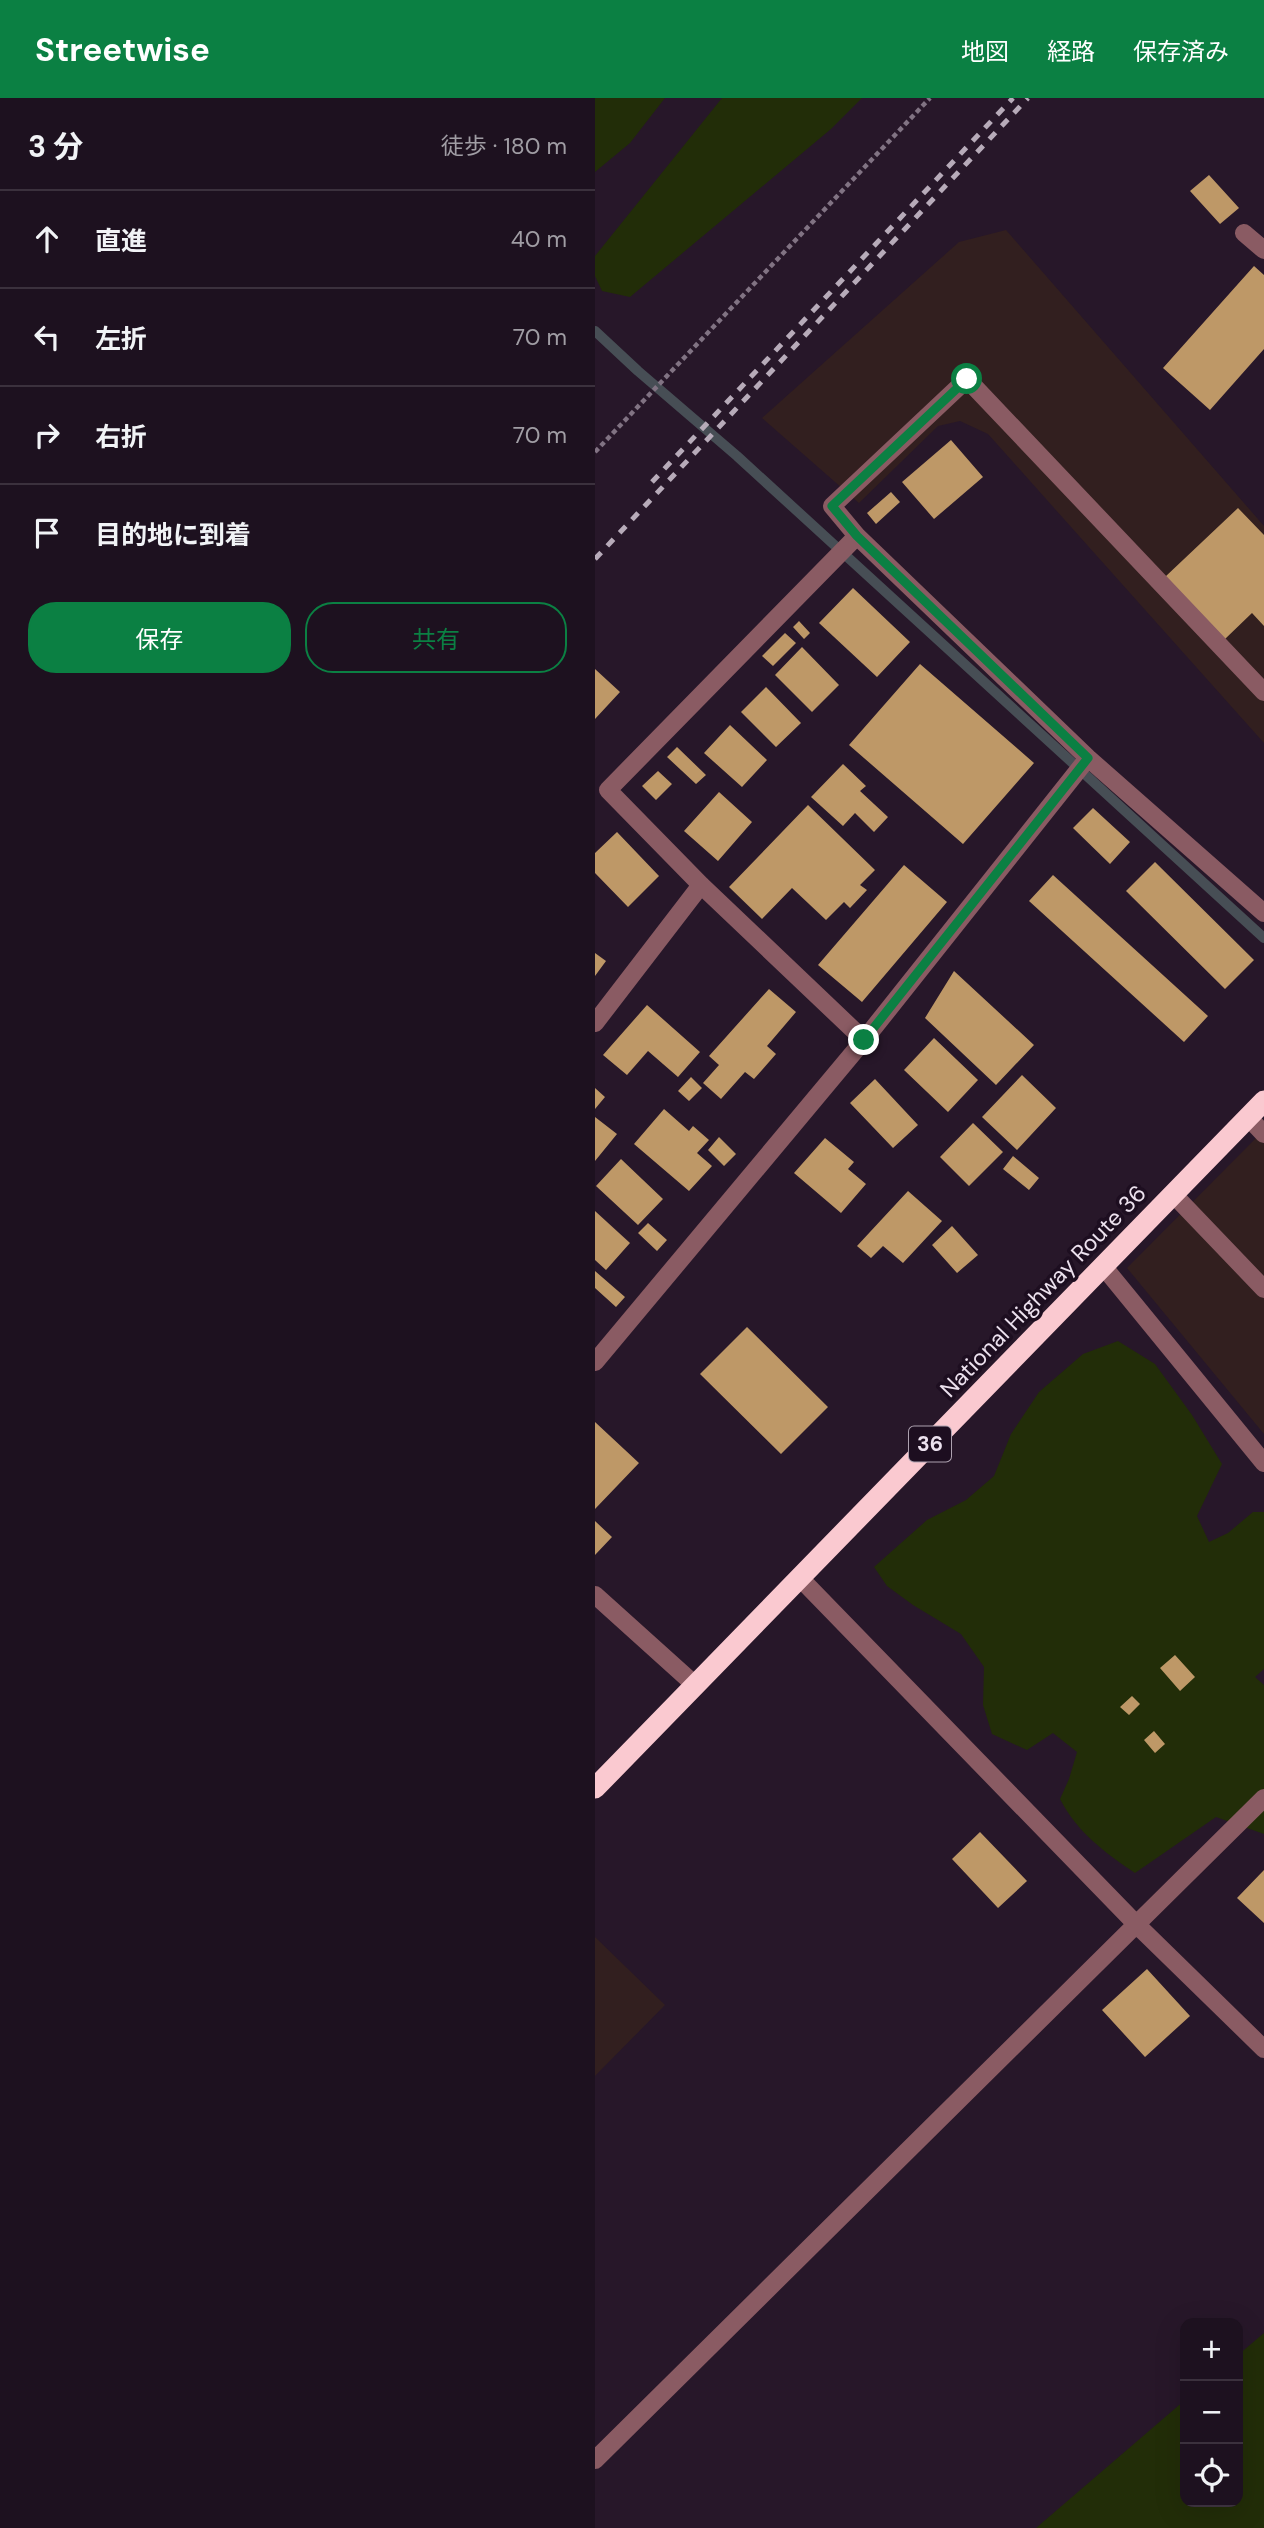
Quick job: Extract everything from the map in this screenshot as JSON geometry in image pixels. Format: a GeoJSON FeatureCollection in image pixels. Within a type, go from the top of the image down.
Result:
{"type":"FeatureCollection","features":[{"type":"Feature","properties":{"kind":"highway","name":"National Highway Route 36"},"geometry":{"type":"LineString","coordinates":[[595,1788],[1264,1101]]}},
{"type":"Feature","properties":{"kind":"street"},"geometry":{"type":"LineString","coordinates":[[1244,233],[1264,250]]}},
{"type":"Feature","properties":{"kind":"street"},"geometry":{"type":"LineString","coordinates":[[1264,692],[967,379],[832,506],[857,536],[1088,758],[1264,913]]}},
{"type":"Feature","properties":{"kind":"street"},"geometry":{"type":"LineString","coordinates":[[857,536],[602,795],[864,1040]]}},
{"type":"Feature","properties":{"kind":"street"},"geometry":{"type":"LineString","coordinates":[[595,1362],[864,1040],[1088,758]]}},
{"type":"Feature","properties":{"kind":"street"},"geometry":{"type":"LineString","coordinates":[[595,1023],[701,885]]}},
{"type":"Feature","properties":{"kind":"street"},"geometry":{"type":"LineString","coordinates":[[1248,1117],[1264,1134]]}},
{"type":"Feature","properties":{"kind":"street"},"geometry":{"type":"LineString","coordinates":[[1174,1195],[1264,1289]]}},
{"type":"Feature","properties":{"kind":"street"},"geometry":{"type":"LineString","coordinates":[[1103,1266],[1264,1463]]}},
{"type":"Feature","properties":{"kind":"street"},"geometry":{"type":"LineString","coordinates":[[800,1578],[1137,1925],[1264,2049]]}},
{"type":"Feature","properties":{"kind":"street"},"geometry":{"type":"LineString","coordinates":[[595,1595],[695,1685]]}},
{"type":"Feature","properties":{"kind":"street"},"geometry":{"type":"LineString","coordinates":[[595,2460],[1264,1798]]}},
{"type":"Feature","properties":{"kind":"path"},"geometry":{"type":"LineString","coordinates":[[595,452],[930,98]]}},
{"type":"Feature","properties":{"kind":"shaded area"},"geometry":{"type":"Polygon","coordinates":[[[1006,230],[1264,526],[1264,743],[988,434],[960,421],[938,426],[859,503],[762,418],[959,242],[1006,230]]]}},
{"type":"Feature","properties":{"kind":"shaded area"},"geometry":{"type":"Polygon","coordinates":[[[1264,1130],[1264,1434],[1127,1268],[1264,1130]]]}},
{"type":"Feature","properties":{"kind":"shaded area"},"geometry":{"type":"Polygon","coordinates":[[[595,1937],[665,2005],[595,2076],[595,1937]]]}},
{"type":"Feature","properties":{"kind":"green space"},"geometry":{"type":"Polygon","coordinates":[[[595,98],[665,98],[630,143],[595,172],[595,98]]]}},
{"type":"Feature","properties":{"kind":"green space"},"geometry":{"type":"Polygon","coordinates":[[[722,98],[862,98],[831,129],[630,297],[602,291],[595,276],[595,256],[722,98]]]}},
{"type":"Feature","properties":{"kind":"green space"},"geometry":{"type":"Polygon","coordinates":[[[1118,1341],[1155,1364],[1192,1415],[1222,1464],[1197,1516],[1209,1542],[1228,1533],[1253,1512],[1264,1512],[1264,1669],[1255,1677],[1264,1685],[1264,1834],[1216,1817],[1135,1873],[1092,1840],[1075,1822],[1060,1799],[1077,1752],[1053,1733],[1027,1750],[992,1734],[983,1705],[984,1667],[961,1634],[887,1586],[874,1567],[927,1520],[966,1500],[994,1476],[1011,1434],[1039,1392],[1083,1354],[1118,1341]]]}},
{"type":"Feature","properties":{"kind":"green space"},"geometry":{"type":"Polygon","coordinates":[[[1264,2333],[1264,2528],[1036,2528],[1180,2404],[1180,2507],[1243,2507],[1243,2351],[1264,2333]]]}},
{"type":"Feature","properties":{"kind":"building"},"geometry":{"type":"Polygon","coordinates":[[[1209,175],[1239,208],[1220,224],[1190,191],[1209,175]]]}},
{"type":"Feature","properties":{"kind":"building"},"geometry":{"type":"Polygon","coordinates":[[[1254,266],[1264,275],[1264,349],[1210,410],[1163,368],[1254,266]]]}},
{"type":"Feature","properties":{"kind":"building"},"geometry":{"type":"Polygon","coordinates":[[[951,440],[983,477],[934,519],[902,482],[951,440]]]}},
{"type":"Feature","properties":{"kind":"building"},"geometry":{"type":"Polygon","coordinates":[[[891,492],[900,502],[876,524],[867,513],[891,492]]]}},
{"type":"Feature","properties":{"kind":"building"},"geometry":{"type":"Polygon","coordinates":[[[1238,508],[1264,535],[1264,626],[1252,613],[1225,639],[1165,577],[1238,508]]]}},
{"type":"Feature","properties":{"kind":"building"},"geometry":{"type":"Polygon","coordinates":[[[853,588],[910,642],[877,677],[819,623],[853,588]]]}},
{"type":"Feature","properties":{"kind":"building"},"geometry":{"type":"Polygon","coordinates":[[[799,621],[810,633],[804,639],[793,627],[799,621]]]}},
{"type":"Feature","properties":{"kind":"building"},"geometry":{"type":"Polygon","coordinates":[[[785,633],[796,643],[773,666],[762,656],[785,633]]]}},
{"type":"Feature","properties":{"kind":"building"},"geometry":{"type":"Polygon","coordinates":[[[802,647],[839,685],[812,712],[775,675],[802,647]]]}},
{"type":"Feature","properties":{"kind":"building"},"geometry":{"type":"Polygon","coordinates":[[[920,664],[1034,763],[963,844],[849,745],[920,664]]]}},
{"type":"Feature","properties":{"kind":"building"},"geometry":{"type":"Polygon","coordinates":[[[595,669],[620,692],[595,719],[595,669]]]}},
{"type":"Feature","properties":{"kind":"building"},"geometry":{"type":"Polygon","coordinates":[[[766,687],[801,723],[776,747],[741,712],[766,687]]]}},
{"type":"Feature","properties":{"kind":"building"},"geometry":{"type":"Polygon","coordinates":[[[730,725],[767,760],[742,787],[704,753],[730,725]]]}},
{"type":"Feature","properties":{"kind":"building"},"geometry":{"type":"Polygon","coordinates":[[[677,747],[706,775],[696,784],[667,757],[677,747]]]}},
{"type":"Feature","properties":{"kind":"building"},"geometry":{"type":"Polygon","coordinates":[[[843,764],[866,786],[860,791],[888,817],[874,832],[855,813],[843,826],[811,797],[843,764]]]}},
{"type":"Feature","properties":{"kind":"building"},"geometry":{"type":"Polygon","coordinates":[[[658,771],[672,784],[656,800],[642,786],[658,771]]]}},
{"type":"Feature","properties":{"kind":"building"},"geometry":{"type":"Polygon","coordinates":[[[719,792],[752,822],[718,861],[684,831],[719,792]]]}},
{"type":"Feature","properties":{"kind":"building"},"geometry":{"type":"Polygon","coordinates":[[[808,805],[875,870],[860,885],[867,890],[850,908],[844,902],[826,920],[792,888],[762,919],[729,887],[808,805]]]}},
{"type":"Feature","properties":{"kind":"building"},"geometry":{"type":"Polygon","coordinates":[[[1093,808],[1130,842],[1110,864],[1073,828],[1093,808]]]}},
{"type":"Feature","properties":{"kind":"building"},"geometry":{"type":"Polygon","coordinates":[[[617,832],[659,876],[628,907],[595,873],[595,853],[617,832]]]}},
{"type":"Feature","properties":{"kind":"building"},"geometry":{"type":"Polygon","coordinates":[[[1155,862],[1254,960],[1225,989],[1126,891],[1155,862]]]}},
{"type":"Feature","properties":{"kind":"building"},"geometry":{"type":"Polygon","coordinates":[[[904,865],[947,902],[862,1002],[818,965],[904,865]]]}},
{"type":"Feature","properties":{"kind":"building"},"geometry":{"type":"Polygon","coordinates":[[[1053,875],[1208,1016],[1184,1042],[1029,901],[1053,875]]]}},
{"type":"Feature","properties":{"kind":"building"},"geometry":{"type":"Polygon","coordinates":[[[595,953],[606,961],[595,976],[595,953]]]}},
{"type":"Feature","properties":{"kind":"building"},"geometry":{"type":"Polygon","coordinates":[[[954,971],[1034,1045],[996,1085],[925,1018],[954,971]]]}},
{"type":"Feature","properties":{"kind":"building"},"geometry":{"type":"Polygon","coordinates":[[[769,989],[796,1012],[767,1046],[776,1054],[754,1079],[745,1072],[721,1099],[703,1083],[719,1065],[709,1056],[769,989]]]}},
{"type":"Feature","properties":{"kind":"building"},"geometry":{"type":"Polygon","coordinates":[[[647,1005],[700,1052],[678,1077],[648,1051],[627,1075],[603,1055],[647,1005]]]}},
{"type":"Feature","properties":{"kind":"building"},"geometry":{"type":"Polygon","coordinates":[[[934,1038],[978,1080],[948,1112],[904,1070],[934,1038]]]}},
{"type":"Feature","properties":{"kind":"building"},"geometry":{"type":"Polygon","coordinates":[[[1022,1075],[1056,1108],[1017,1150],[982,1117],[1022,1075]]]}},
{"type":"Feature","properties":{"kind":"building"},"geometry":{"type":"Polygon","coordinates":[[[691,1077],[702,1088],[689,1101],[678,1091],[691,1077]]]}},
{"type":"Feature","properties":{"kind":"building"},"geometry":{"type":"Polygon","coordinates":[[[875,1079],[918,1125],[893,1148],[850,1103],[875,1079]]]}},
{"type":"Feature","properties":{"kind":"building"},"geometry":{"type":"Polygon","coordinates":[[[595,1088],[605,1097],[595,1109],[595,1088]]]}},
{"type":"Feature","properties":{"kind":"building"},"geometry":{"type":"Polygon","coordinates":[[[664,1109],[689,1131],[693,1126],[709,1140],[697,1153],[712,1166],[689,1191],[634,1144],[664,1109]]]}},
{"type":"Feature","properties":{"kind":"building"},"geometry":{"type":"Polygon","coordinates":[[[595,1117],[617,1134],[595,1161],[595,1117]]]}},
{"type":"Feature","properties":{"kind":"building"},"geometry":{"type":"Polygon","coordinates":[[[973,1123],[1003,1152],[969,1186],[940,1157],[973,1123]]]}},
{"type":"Feature","properties":{"kind":"building"},"geometry":{"type":"Polygon","coordinates":[[[719,1137],[736,1154],[724,1166],[708,1150],[719,1137]]]}},
{"type":"Feature","properties":{"kind":"building"},"geometry":{"type":"Polygon","coordinates":[[[825,1138],[854,1162],[848,1169],[866,1184],[841,1213],[794,1173],[825,1138]]]}},
{"type":"Feature","properties":{"kind":"building"},"geometry":{"type":"Polygon","coordinates":[[[1013,1156],[1039,1178],[1029,1190],[1003,1169],[1013,1156]]]}},
{"type":"Feature","properties":{"kind":"building"},"geometry":{"type":"Polygon","coordinates":[[[621,1159],[663,1199],[638,1225],[596,1186],[621,1159]]]}},
{"type":"Feature","properties":{"kind":"building"},"geometry":{"type":"Polygon","coordinates":[[[908,1191],[942,1221],[903,1263],[883,1246],[871,1258],[857,1246],[908,1191]]]}},
{"type":"Feature","properties":{"kind":"building"},"geometry":{"type":"Polygon","coordinates":[[[595,1211],[630,1243],[606,1270],[595,1260],[595,1211]]]}},
{"type":"Feature","properties":{"kind":"building"},"geometry":{"type":"Polygon","coordinates":[[[648,1223],[667,1240],[657,1251],[638,1233],[648,1223]]]}},
{"type":"Feature","properties":{"kind":"building"},"geometry":{"type":"Polygon","coordinates":[[[952,1226],[978,1255],[957,1273],[932,1245],[952,1226]]]}},
{"type":"Feature","properties":{"kind":"building"},"geometry":{"type":"Polygon","coordinates":[[[595,1271],[625,1297],[616,1307],[595,1288],[595,1271]]]}},
{"type":"Feature","properties":{"kind":"building"},"geometry":{"type":"Polygon","coordinates":[[[747,1327],[828,1407],[781,1454],[700,1374],[747,1327]]]}},
{"type":"Feature","properties":{"kind":"building"},"geometry":{"type":"Polygon","coordinates":[[[595,1422],[639,1463],[595,1509],[595,1422]]]}},
{"type":"Feature","properties":{"kind":"building"},"geometry":{"type":"Polygon","coordinates":[[[595,1521],[612,1537],[595,1555],[595,1521]]]}},
{"type":"Feature","properties":{"kind":"building"},"geometry":{"type":"Polygon","coordinates":[[[1175,1655],[1195,1677],[1180,1691],[1160,1668],[1175,1655]]]}},
{"type":"Feature","properties":{"kind":"building"},"geometry":{"type":"Polygon","coordinates":[[[1132,1696],[1140,1704],[1129,1715],[1120,1707],[1132,1696]]]}},
{"type":"Feature","properties":{"kind":"building"},"geometry":{"type":"Polygon","coordinates":[[[1154,1731],[1165,1744],[1155,1753],[1144,1740],[1154,1731]]]}},
{"type":"Feature","properties":{"kind":"building"},"geometry":{"type":"Polygon","coordinates":[[[980,1832],[1027,1881],[998,1908],[952,1859],[980,1832]]]}},
{"type":"Feature","properties":{"kind":"building"},"geometry":{"type":"Polygon","coordinates":[[[1264,1870],[1264,1923],[1237,1898],[1264,1870]]]}},
{"type":"Feature","properties":{"kind":"building"},"geometry":{"type":"Polygon","coordinates":[[[1147,1969],[1190,2016],[1145,2057],[1102,2010],[1147,1969]]]}},
{"type":"Feature","properties":{"kind":"waterway"},"geometry":{"type":"LineString","coordinates":[[595,331],[737,456],[1264,938]]}},
{"type":"Feature","properties":{"kind":"railway"},"geometry":{"type":"LineString","coordinates":[[652,482],[1013,98]]}},
{"type":"Feature","properties":{"kind":"railway"},"geometry":{"type":"LineString","coordinates":[[595,559],[1028,98]]}},
{"type":"Feature","properties":{"kind":"route"},"geometry":{"type":"LineString","coordinates":[[864,1040],[1088,758],[857,536],[832,506],[967,379]]}}]}
